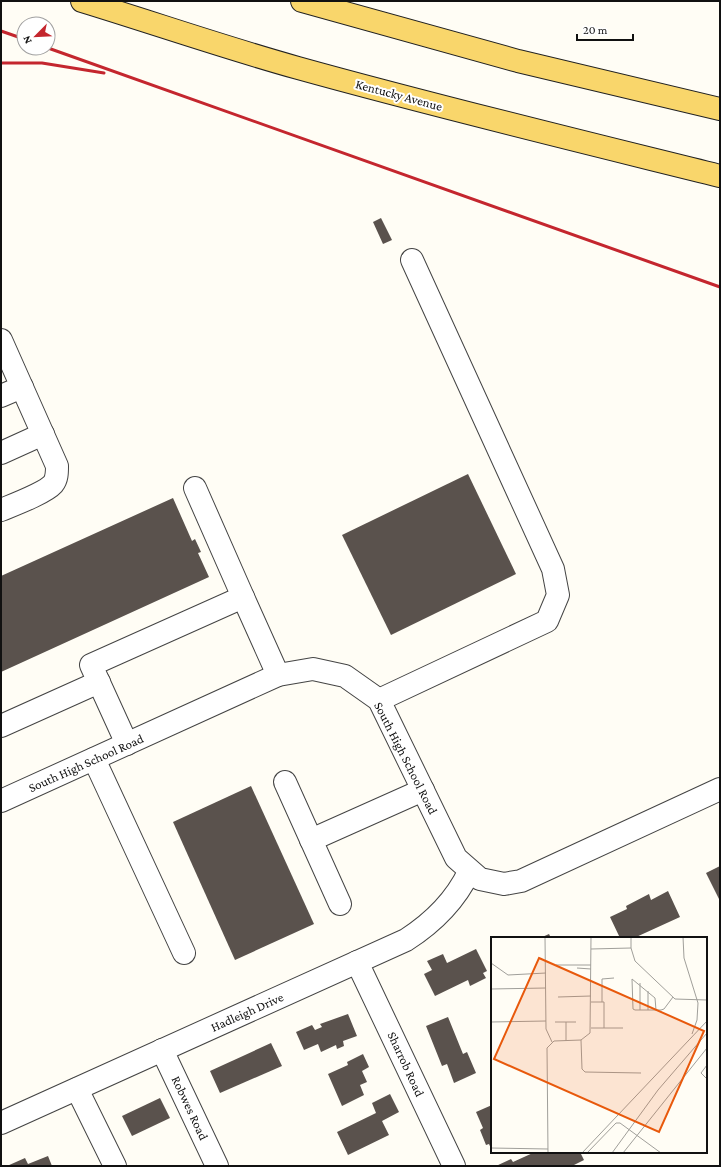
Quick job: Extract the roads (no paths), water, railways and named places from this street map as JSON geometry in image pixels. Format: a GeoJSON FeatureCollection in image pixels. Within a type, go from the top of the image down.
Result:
{"type":"FeatureCollection","features":[{"type":"Feature","properties":{"kind":"main road","name":"Kentucky Avenue"},"geometry":{"type":"LineString","coordinates":[[82,1],[237,50],[478,117],[720,176]]}},
{"type":"Feature","properties":{"kind":"main road"},"geometry":{"type":"LineString","coordinates":[[302,1],[518,60],[720,109]]}},
{"type":"Feature","properties":{"kind":"street"},"geometry":{"type":"LineString","coordinates":[[379,700],[547,621],[558,595],[553,569],[412,260]]}},
{"type":"Feature","properties":{"kind":"street"},"geometry":{"type":"LineString","coordinates":[[1,340],[57,466],[57,476],[52,485],[43,491],[1,510]]}},
{"type":"Feature","properties":{"kind":"street"},"geometry":{"type":"LineString","coordinates":[[1,396],[22,387]]}},
{"type":"Feature","properties":{"kind":"street"},"geometry":{"type":"LineString","coordinates":[[1,453],[43,434]]}},
{"type":"Feature","properties":{"kind":"street"},"geometry":{"type":"LineString","coordinates":[[195,488],[278,675]]}},
{"type":"Feature","properties":{"kind":"street"},"geometry":{"type":"LineString","coordinates":[[127,744],[91,665],[243,597]]}},
{"type":"Feature","properties":{"kind":"street","name":"South High School Road"},"geometry":{"type":"LineString","coordinates":[[1,801],[278,675],[312,669],[345,676],[379,700],[456,858],[469,872],[480,879],[496,883],[521,881],[720,789]]}},
{"type":"Feature","properties":{"kind":"street"},"geometry":{"type":"LineString","coordinates":[[1,726],[98,682]]}},
{"type":"Feature","properties":{"kind":"street"},"geometry":{"type":"LineString","coordinates":[[94,759],[184,953]]}},
{"type":"Feature","properties":{"kind":"street"},"geometry":{"type":"LineString","coordinates":[[284,782],[340,904]]}},
{"type":"Feature","properties":{"kind":"street"},"geometry":{"type":"LineString","coordinates":[[311,840],[423,790]]}},
{"type":"Feature","properties":{"kind":"street","name":"Hadleigh Drive"},"geometry":{"type":"LineString","coordinates":[[1,1123],[406,940],[425,927],[455,898],[469,872]]}},
{"type":"Feature","properties":{"kind":"street","name":"Sharrob Road"},"geometry":{"type":"LineString","coordinates":[[357,962],[454,1166]]}},
{"type":"Feature","properties":{"kind":"street","name":"Robwes Road"},"geometry":{"type":"LineString","coordinates":[[162,1050],[217,1166]]}},
{"type":"Feature","properties":{"kind":"street"},"geometry":{"type":"LineString","coordinates":[[77,1089],[115,1166]]}},
{"type":"Feature","properties":{"kind":"railway"},"geometry":{"type":"LineString","coordinates":[[1,31],[16,36]]}},
{"type":"Feature","properties":{"kind":"railway"},"geometry":{"type":"LineString","coordinates":[[56,51],[720,287]]}},
{"type":"Feature","properties":{"kind":"railway"},"geometry":{"type":"LineString","coordinates":[[1,63],[42,63],[104,73]]}}]}
